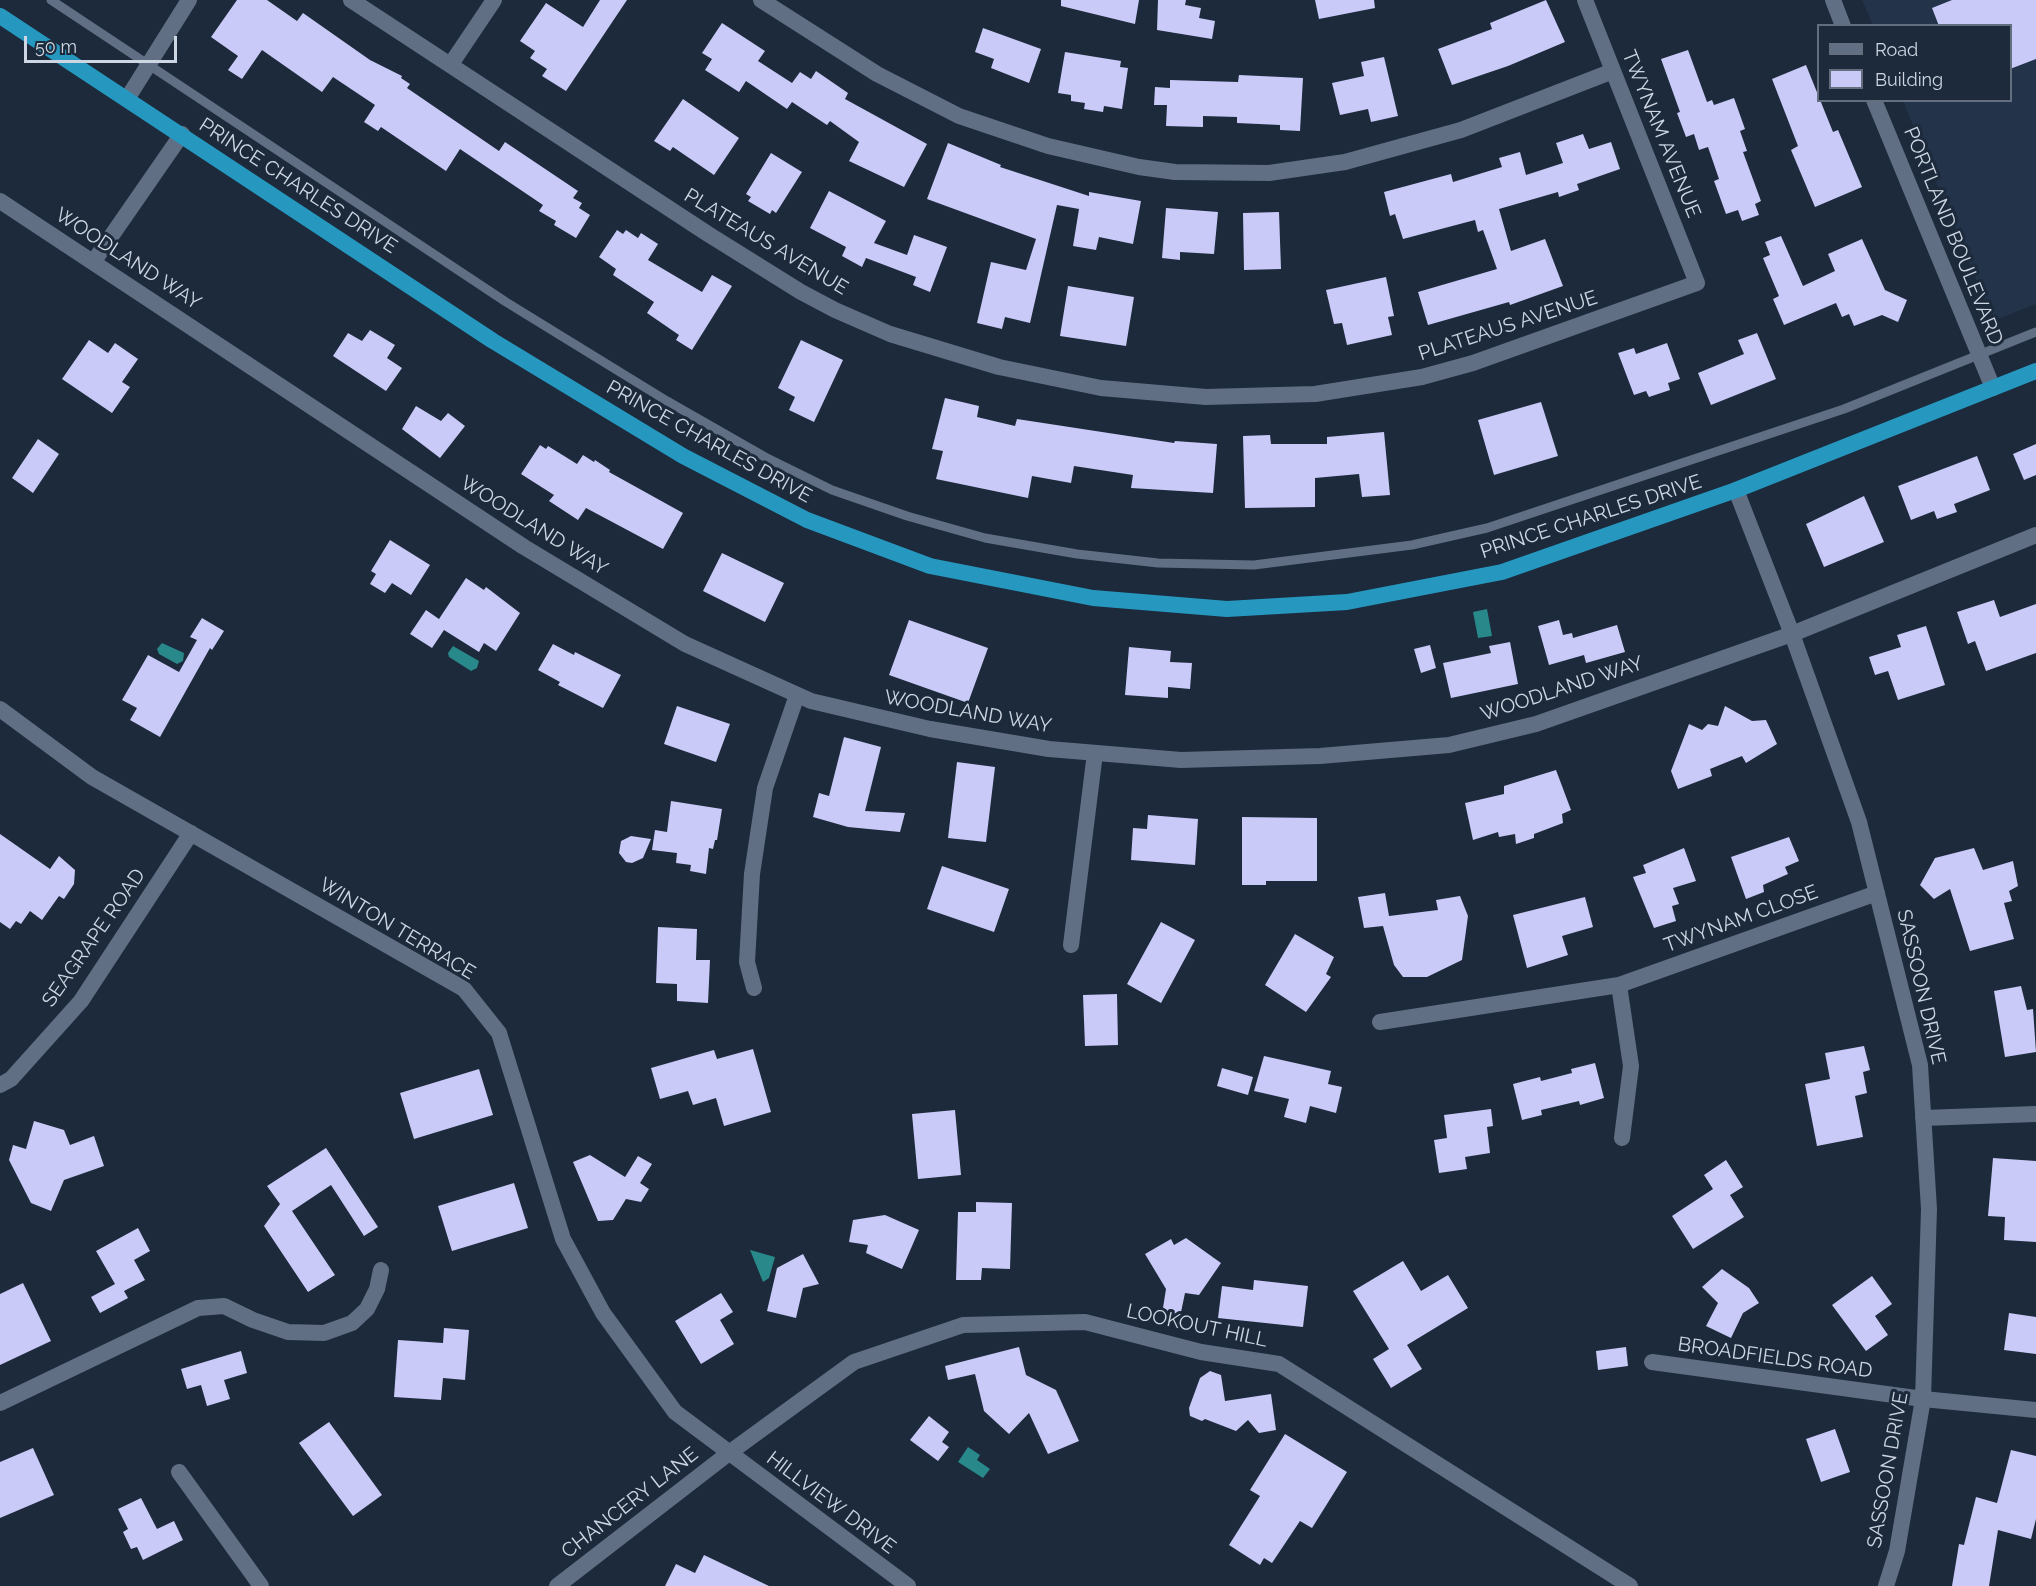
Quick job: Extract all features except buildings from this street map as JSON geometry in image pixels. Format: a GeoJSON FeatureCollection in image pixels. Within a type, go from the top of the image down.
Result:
{"type":"FeatureCollection","features":[{"type":"Feature","properties":{"kind":"highway","name":"PRINCE CHARLES DRIVE"},"geometry":{"type":"LineString","coordinates":[[0,16],[493,341],[683,456],[807,520],[930,566],[1093,598],[1227,609],[1347,602],[1502,572],[1736,490],[2036,371]]}},
{"type":"Feature","properties":{"kind":"street"},"geometry":{"type":"LineString","coordinates":[[127,99],[189,0]]}},
{"type":"Feature","properties":{"kind":"street","name":"PLATEAUS AVENUE"},"geometry":{"type":"LineString","coordinates":[[351,0],[708,234],[801,292],[835,310],[891,334],[999,367],[1101,388],[1153,394],[1258,396],[1316,394],[1372,387],[1473,363],[1697,283]]}},
{"type":"Feature","properties":{"kind":"street"},"geometry":{"type":"LineString","coordinates":[[451,64],[494,0]]}},
{"type":"Feature","properties":{"kind":"street"},"geometry":{"type":"LineString","coordinates":[[761,0],[877,74],[917,97],[959,116],[1048,146],[1127,165],[1175,172],[1238,175],[1345,162],[1461,130],[1613,71]]}},
{"type":"Feature","properties":{"kind":"street","name":"TWYNAM AVENUE"},"geometry":{"type":"LineString","coordinates":[[1585,0],[1697,283]]}},
{"type":"Feature","properties":{"kind":"street"},"geometry":{"type":"LineString","coordinates":[[1833,0],[1843,24]]}},
{"type":"Feature","properties":{"kind":"street","name":"PORTLAND BOULEVARD"},"geometry":{"type":"LineString","coordinates":[[1875,102],[1993,388]]}},
{"type":"Feature","properties":{"kind":"street"},"geometry":{"type":"LineString","coordinates":[[94,261],[182,134]]}},
{"type":"Feature","properties":{"kind":"street","name":"WOODLAND WAY"},"geometry":{"type":"LineString","coordinates":[[0,201],[524,547],[685,644],[811,701],[930,729],[1050,749],[1181,760],[1320,756],[1449,745],[1536,724],[1792,634],[2036,535]]}},
{"type":"Feature","properties":{"kind":"street","name":"SASSOON DRIVE"},"geometry":{"type":"LineString","coordinates":[[1736,490],[1792,634],[1859,822],[1920,1065],[1929,1209],[1923,1399],[1897,1551],[1886,1586]]}},
{"type":"Feature","properties":{"kind":"street"},"geometry":{"type":"LineString","coordinates":[[754,988],[747,962],[752,874],[765,788],[797,695]]}},
{"type":"Feature","properties":{"kind":"street","name":"WINTON TERRACE"},"geometry":{"type":"LineString","coordinates":[[0,709],[92,777],[464,989],[499,1033],[563,1239],[603,1313],[675,1412],[729,1453]]}},
{"type":"Feature","properties":{"kind":"street"},"geometry":{"type":"LineString","coordinates":[[1071,945],[1095,753]]}},
{"type":"Feature","properties":{"kind":"street","name":"SEAGRAPE ROAD"},"geometry":{"type":"LineString","coordinates":[[0,1085],[11,1079],[81,1001],[191,833]]}},
{"type":"Feature","properties":{"kind":"street","name":"TWYNAM CLOSE"},"geometry":{"type":"LineString","coordinates":[[1380,1022],[1618,985],[1877,893]]}},
{"type":"Feature","properties":{"kind":"street"},"geometry":{"type":"LineString","coordinates":[[1618,985],[1631,1066],[1622,1138]]}},
{"type":"Feature","properties":{"kind":"street"},"geometry":{"type":"LineString","coordinates":[[1923,1118],[2036,1114]]}},
{"type":"Feature","properties":{"kind":"street"},"geometry":{"type":"LineString","coordinates":[[0,1403],[198,1308],[224,1306],[253,1320],[288,1332],[324,1333],[352,1323],[367,1309],[377,1289],[381,1270]]}},
{"type":"Feature","properties":{"kind":"street","name":"LOOKOUT HILL"},"geometry":{"type":"LineString","coordinates":[[729,1453],[854,1362],[963,1325],[1085,1322],[1201,1352],[1279,1364],[1629,1586]]}},
{"type":"Feature","properties":{"kind":"street","name":"BROADFIELDS ROAD"},"geometry":{"type":"LineString","coordinates":[[1652,1362],[1923,1399],[2036,1410]]}},
{"type":"Feature","properties":{"kind":"street","name":"CHANCERY LANE"},"geometry":{"type":"LineString","coordinates":[[557,1586],[729,1453]]}},
{"type":"Feature","properties":{"kind":"street","name":"HILLVIEW DRIVE"},"geometry":{"type":"LineString","coordinates":[[729,1453],[908,1586]]}},
{"type":"Feature","properties":{"kind":"street"},"geometry":{"type":"LineString","coordinates":[[179,1472],[261,1586]]}},
{"type":"Feature","properties":{"kind":"lane"},"geometry":{"type":"LineString","coordinates":[[51,0],[506,302],[667,401],[765,457],[832,490],[907,516],[985,538],[1077,554],[1158,563],[1254,565],[1412,545],[1487,528],[1844,409],[2036,332]]}},
{"type":"Feature","properties":{"kind":"shaded area"},"geometry":{"type":"Polygon","coordinates":[[[1862,0],[2036,0],[2036,304],[1993,321],[1903,102],[2012,102],[2012,24],[1873,24],[1862,0]]]}},
{"type":"Feature","properties":{"kind":"shaded area"},"geometry":{"type":"Polygon","coordinates":[[[1487,609],[1492,636],[1478,638],[1473,612],[1487,609]]]}},
{"type":"Feature","properties":{"kind":"shaded area"},"geometry":{"type":"Polygon","coordinates":[[[162,643],[184,653],[183,661],[177,664],[159,654],[157,649],[162,643]]]}},
{"type":"Feature","properties":{"kind":"shaded area"},"geometry":{"type":"Polygon","coordinates":[[[453,646],[479,661],[477,668],[471,671],[449,657],[448,653],[453,646]]]}},
{"type":"Feature","properties":{"kind":"shaded area"},"geometry":{"type":"Polygon","coordinates":[[[750,1250],[775,1257],[769,1278],[763,1282],[750,1250]]]}},
{"type":"Feature","properties":{"kind":"shaded area"},"geometry":{"type":"Polygon","coordinates":[[[968,1447],[980,1455],[977,1460],[990,1469],[983,1478],[958,1462],[968,1447]]]}}]}
